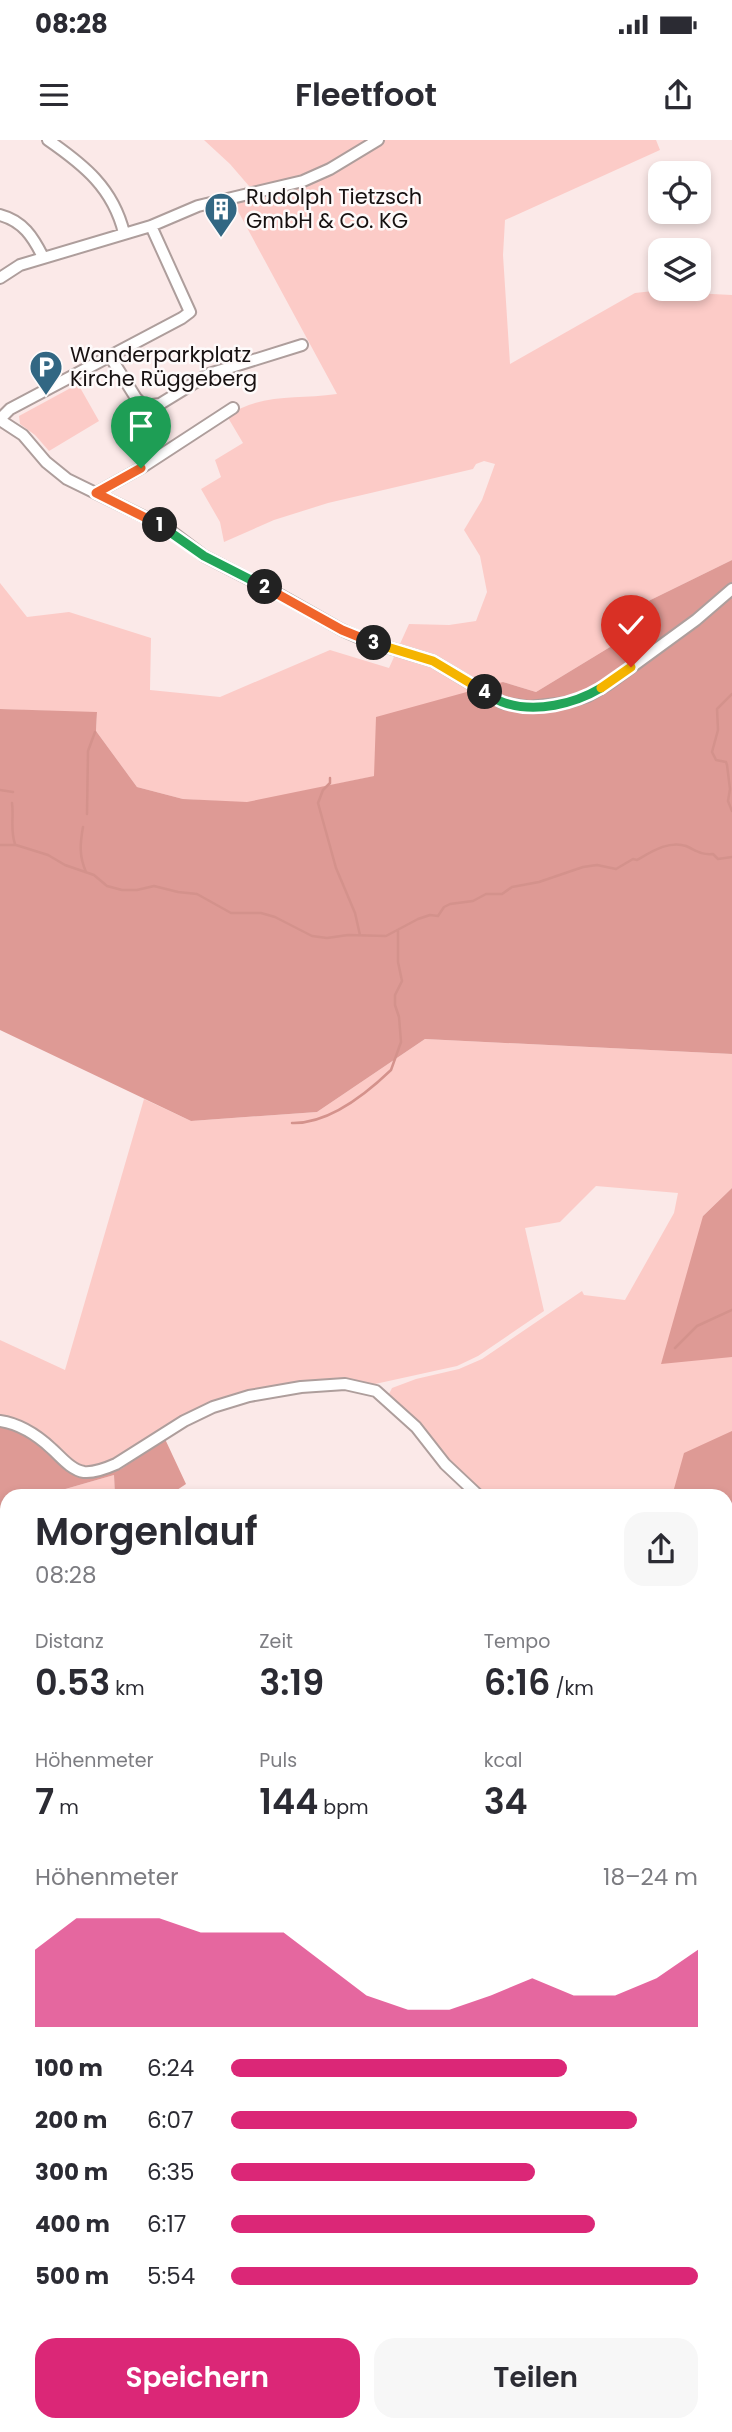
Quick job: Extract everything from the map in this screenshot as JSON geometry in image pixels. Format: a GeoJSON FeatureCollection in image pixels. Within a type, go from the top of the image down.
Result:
{"type":"FeatureCollection","features":[{"type":"Feature","properties":{"kind":"street"},"geometry":{"type":"LineString","coordinates":[[48,140],[80,163],[97,181],[120,216],[124,233]]}},
{"type":"Feature","properties":{"kind":"street"},"geometry":{"type":"LineString","coordinates":[[0,278],[20,265],[151,226],[198,206],[303,181],[330,169],[379,140]]}},
{"type":"Feature","properties":{"kind":"street"},"geometry":{"type":"LineString","coordinates":[[0,215],[20,224],[32,235],[43,257]]}},
{"type":"Feature","properties":{"kind":"street"},"geometry":{"type":"LineString","coordinates":[[151,226],[190,312],[111,358],[10,409],[0,420],[23,435],[66,479],[167,528],[204,556],[342,630],[367,641],[433,661],[503,703],[529,707],[565,703],[588,696],[695,620],[732,589]]}},
{"type":"Feature","properties":{"kind":"street"},"geometry":{"type":"LineString","coordinates":[[111,358],[144,406],[160,404],[209,374],[302,345]]}},
{"type":"Feature","properties":{"kind":"street"},"geometry":{"type":"LineString","coordinates":[[96,493],[141,468],[233,408]]}},
{"type":"Feature","properties":{"kind":"street"},"geometry":{"type":"LineString","coordinates":[[0,1422],[15,1423],[38,1436],[66,1463],[83,1472],[105,1469],[184,1421],[213,1407],[248,1396],[301,1387],[345,1384],[376,1391],[416,1427],[445,1464],[472,1489]]}},
{"type":"Feature","properties":{"kind":"shaded area"},"geometry":{"type":"Polygon","coordinates":[[[204,140],[656,140],[660,150],[505,220],[503,255],[510,364],[635,293],[648,292],[648,301],[711,301],[711,294],[732,295],[732,560],[624,613],[615,644],[536,692],[503,682],[375,776],[247,803],[183,799],[137,787],[96,731],[97,713],[0,709],[0,583],[27,617],[69,612],[151,638],[150,690],[220,697],[330,650],[389,668],[409,624],[449,625],[476,621],[487,592],[480,556],[464,530],[482,500],[495,464],[484,461],[476,464],[473,469],[328,503],[274,520],[224,542],[220,522],[201,489],[221,477],[215,460],[243,443],[227,416],[241,408],[268,400],[337,394],[232,200],[255,193],[204,140]]]}},
{"type":"Feature","properties":{"kind":"shaded area"},"geometry":{"type":"Polygon","coordinates":[[[78,384],[99,421],[49,451],[35,435],[20,424],[19,416],[78,384]]]}},
{"type":"Feature","properties":{"kind":"shaded area"},"geometry":{"type":"Polygon","coordinates":[[[732,560],[732,1054],[425,1039],[317,1112],[191,1121],[0,1030],[0,709],[97,712],[96,731],[137,787],[183,799],[247,802],[374,776],[376,717],[503,682],[536,692],[615,644],[624,613],[732,560]]]}},
{"type":"Feature","properties":{"kind":"shaded area"},"geometry":{"type":"Polygon","coordinates":[[[425,1039],[732,1054],[732,1188],[703,1216],[732,1309],[732,1489],[475,1489],[447,1463],[388,1396],[392,1388],[416,1379],[459,1369],[482,1359],[582,1291],[584,1295],[625,1300],[674,1213],[678,1193],[596,1186],[560,1222],[525,1228],[544,1311],[478,1356],[457,1366],[375,1384],[344,1382],[247,1394],[101,1465],[84,1467],[68,1461],[0,1420],[0,1340],[65,1370],[144,1099],[191,1121],[317,1112],[425,1039]]]}},
{"type":"Feature","properties":{"kind":"shaded area"},"geometry":{"type":"Polygon","coordinates":[[[732,1188],[732,1357],[661,1364],[703,1216],[732,1188]]]}},
{"type":"Feature","properties":{"kind":"shaded area"},"geometry":{"type":"Polygon","coordinates":[[[0,1423],[14,1424],[65,1465],[101,1475],[121,1469],[165,1439],[186,1484],[178,1489],[115,1489],[114,1475],[65,1489],[0,1489],[0,1423]]]}},
{"type":"Feature","properties":{"kind":"shaded area"},"geometry":{"type":"Polygon","coordinates":[[[732,1431],[732,1489],[674,1489],[684,1453],[732,1431]]]}},
{"type":"Feature","properties":{"kind":"shaded area"},"geometry":{"type":"Polygon","coordinates":[[[114,1475],[115,1489],[65,1489],[114,1475]]]}},
{"type":"Feature","properties":{"kind":"waterway"},"geometry":{"type":"LineString","coordinates":[[732,694],[717,709],[718,730],[712,752],[716,760],[726,762],[730,789],[728,801],[732,811]]}},
{"type":"Feature","properties":{"kind":"waterway"},"geometry":{"type":"LineString","coordinates":[[87,814],[88,751],[95,732]]}},
{"type":"Feature","properties":{"kind":"waterway"},"geometry":{"type":"LineString","coordinates":[[330,778],[330,783],[323,790],[318,803],[336,868],[355,913],[360,935]]}},
{"type":"Feature","properties":{"kind":"waterway"},"geometry":{"type":"LineString","coordinates":[[0,790],[13,792]]}},
{"type":"Feature","properties":{"kind":"waterway"},"geometry":{"type":"LineString","coordinates":[[12,803],[15,844]]}},
{"type":"Feature","properties":{"kind":"waterway"},"geometry":{"type":"LineString","coordinates":[[83,827],[81,850],[86,872]]}},
{"type":"Feature","properties":{"kind":"waterway"},"geometry":{"type":"LineString","coordinates":[[0,845],[16,845],[48,855],[65,865],[94,875],[107,886],[122,890],[154,886],[197,894],[231,913],[261,913],[275,917],[312,936],[327,938],[348,935],[386,936],[418,919],[430,915],[438,916],[444,907],[450,904],[473,901],[486,894],[502,894],[512,887],[539,882],[583,867],[597,865],[616,869],[633,859],[637,860],[667,846],[686,846],[702,853],[713,854],[718,859],[732,857]]}},
{"type":"Feature","properties":{"kind":"waterway"},"geometry":{"type":"LineString","coordinates":[[292,1123],[320,1119],[333,1113],[358,1098],[391,1070],[401,1042],[395,1005],[395,995],[402,981],[398,962],[398,931]]}},
{"type":"Feature","properties":{"kind":"waterway"},"geometry":{"type":"LineString","coordinates":[[675,1348],[697,1326],[732,1310]]}},
{"type":"Feature","properties":{"kind":"place","name":"Rudolph Tietzsch GmbH & Co. KG"},"geometry":{"type":"Point","coordinates":[221,239]}},
{"type":"Feature","properties":{"kind":"place","name":"Wanderparkplatz Kirche Rüggeberg"},"geometry":{"type":"Point","coordinates":[46,397]}},
{"type":"Feature","properties":{"kind":"route"},"geometry":{"type":"LineString","coordinates":[[141,468],[96,493],[167,528],[204,556],[342,630],[367,641],[433,661],[503,703],[529,707],[565,703],[588,696],[631,667]]}}]}
